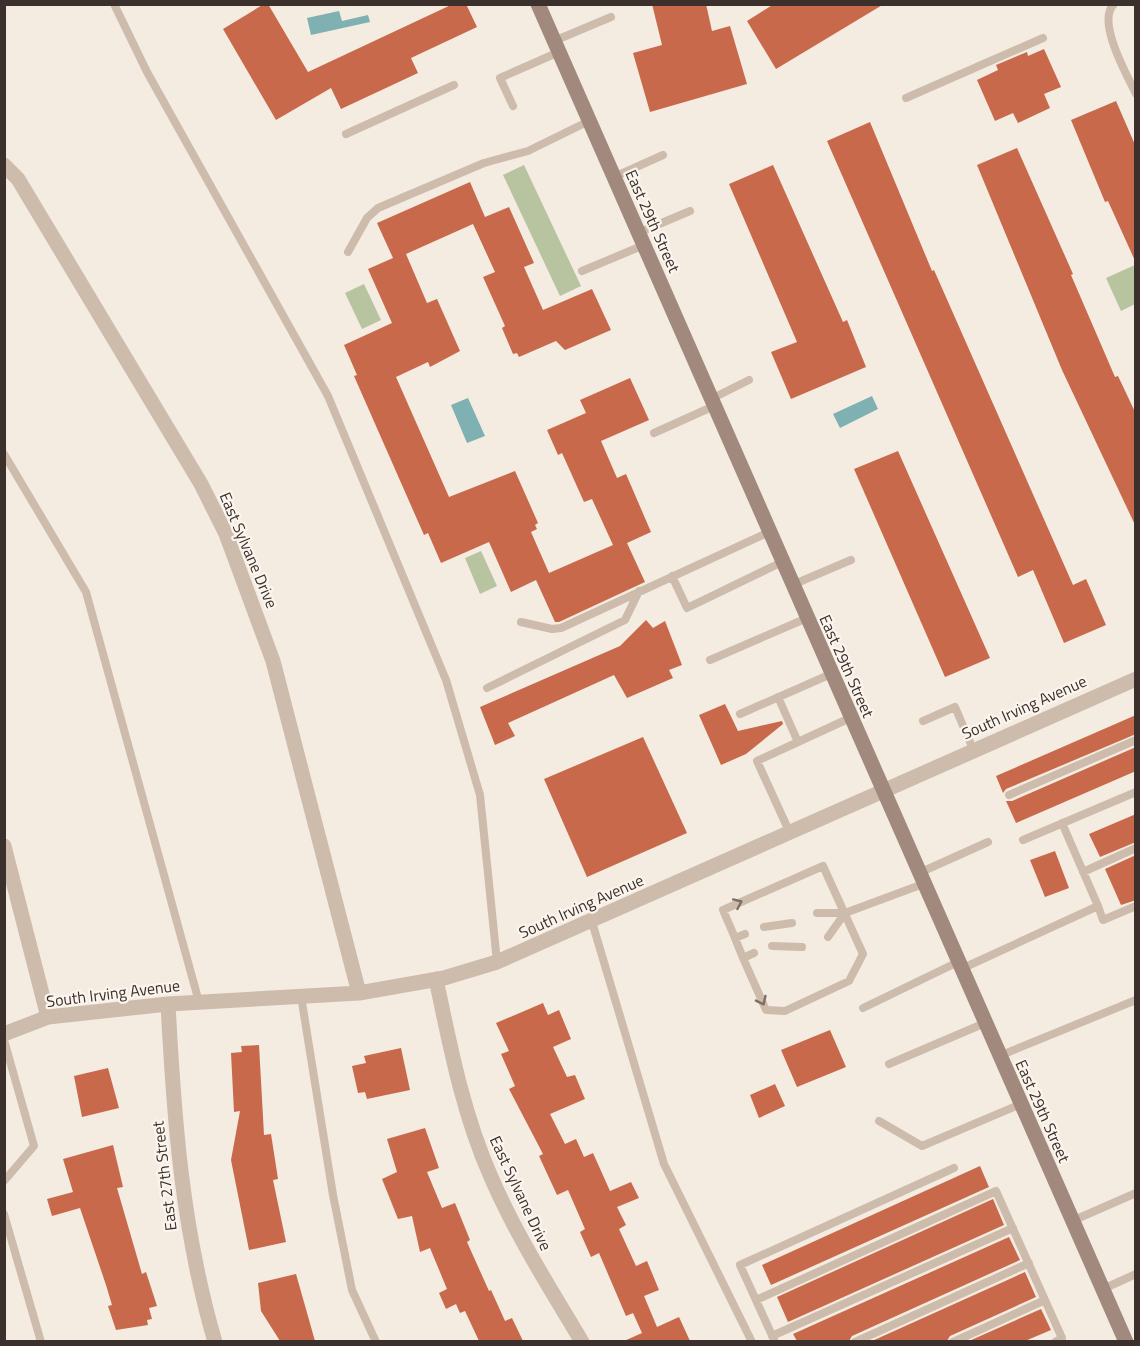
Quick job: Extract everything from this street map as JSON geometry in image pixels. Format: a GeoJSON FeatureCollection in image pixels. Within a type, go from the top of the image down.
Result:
{"type":"FeatureCollection","features":[{"type":"Feature","properties":{"kind":"street","name":"East 29th Street"},"geometry":{"type":"LineString","coordinates":[[538,4],[850,718],[1126,1341]]}},
{"type":"Feature","properties":{"kind":"street","name":"East Sylvane Drive"},"geometry":{"type":"LineString","coordinates":[[4,165],[18,179],[117,343],[201,484],[226,534],[273,660],[359,993]]}},
{"type":"Feature","properties":{"kind":"street","name":"South Irving Avenue"},"geometry":{"type":"LineString","coordinates":[[4,1034],[48,1017],[168,1004],[359,993],[436,979],[497,962],[592,922],[882,789],[1136,679]]}},
{"type":"Feature","properties":{"kind":"street"},"geometry":{"type":"LineString","coordinates":[[4,846],[48,1017]]}},
{"type":"Feature","properties":{"kind":"street","name":"East Sylvane Drive"},"geometry":{"type":"LineString","coordinates":[[436,979],[468,1118],[491,1178],[536,1265],[582,1341]]}},
{"type":"Feature","properties":{"kind":"street","name":"East 27th Street"},"geometry":{"type":"LineString","coordinates":[[168,1004],[179,1178],[190,1245],[215,1341]]}},
{"type":"Feature","properties":{"kind":"lane"},"geometry":{"type":"LineString","coordinates":[[114,4],[147,72],[328,396],[446,680],[480,795],[497,962]]}},
{"type":"Feature","properties":{"kind":"lane"},"geometry":{"type":"LineString","coordinates":[[1114,4],[1107,20],[1114,45],[1136,94]]}},
{"type":"Feature","properties":{"kind":"lane"},"geometry":{"type":"LineString","coordinates":[[513,106],[500,78],[611,17]]}},
{"type":"Feature","properties":{"kind":"lane"},"geometry":{"type":"LineString","coordinates":[[906,98],[1043,38]]}},
{"type":"Feature","properties":{"kind":"lane"},"geometry":{"type":"LineString","coordinates":[[346,134],[454,85]]}},
{"type":"Feature","properties":{"kind":"lane"},"geometry":{"type":"LineString","coordinates":[[348,252],[367,218],[378,208],[484,163],[528,150],[589,121]]}},
{"type":"Feature","properties":{"kind":"lane"},"geometry":{"type":"LineString","coordinates":[[614,177],[663,155]]}},
{"type":"Feature","properties":{"kind":"lane"},"geometry":{"type":"LineString","coordinates":[[582,272],[690,211]]}},
{"type":"Feature","properties":{"kind":"lane"},"geometry":{"type":"LineString","coordinates":[[654,433],[749,380]]}},
{"type":"Feature","properties":{"kind":"lane"},"geometry":{"type":"LineString","coordinates":[[4,454],[87,592],[199,1002]]}},
{"type":"Feature","properties":{"kind":"lane"},"geometry":{"type":"LineString","coordinates":[[521,622],[552,629],[561,628],[769,532]]}},
{"type":"Feature","properties":{"kind":"lane"},"geometry":{"type":"LineString","coordinates":[[792,585],[851,560]]}},
{"type":"Feature","properties":{"kind":"lane"},"geometry":{"type":"LineString","coordinates":[[672,576],[687,608],[782,562]]}},
{"type":"Feature","properties":{"kind":"lane"},"geometry":{"type":"LineString","coordinates":[[487,688],[626,620],[639,591]]}},
{"type":"Feature","properties":{"kind":"lane"},"geometry":{"type":"LineString","coordinates":[[710,660],[807,618]]}},
{"type":"Feature","properties":{"kind":"lane"},"geometry":{"type":"LineString","coordinates":[[740,714],[831,674]]}},
{"type":"Feature","properties":{"kind":"lane"},"geometry":{"type":"LineString","coordinates":[[778,697],[798,742]]}},
{"type":"Feature","properties":{"kind":"lane"},"geometry":{"type":"LineString","coordinates":[[923,721],[955,707],[973,749]]}},
{"type":"Feature","properties":{"kind":"lane"},"geometry":{"type":"LineString","coordinates":[[789,831],[757,761],[850,718]]}},
{"type":"Feature","properties":{"kind":"lane"},"geometry":{"type":"LineString","coordinates":[[1009,795],[1136,740]]}},
{"type":"Feature","properties":{"kind":"lane"},"geometry":{"type":"LineString","coordinates":[[1023,840],[1136,792]]}},
{"type":"Feature","properties":{"kind":"lane"},"geometry":{"type":"LineString","coordinates":[[1062,823],[1103,920],[1136,906]]}},
{"type":"Feature","properties":{"kind":"lane"},"geometry":{"type":"LineString","coordinates":[[817,913],[845,913],[921,879],[988,842]]}},
{"type":"Feature","properties":{"kind":"lane"},"geometry":{"type":"LineString","coordinates":[[1083,872],[1136,848]]}},
{"type":"Feature","properties":{"kind":"lane"},"geometry":{"type":"LineString","coordinates":[[823,866],[863,954],[849,981],[785,1011],[766,1010],[735,938],[723,910],[823,866]]}},
{"type":"Feature","properties":{"kind":"lane"},"geometry":{"type":"LineString","coordinates":[[863,1008],[1098,906]]}},
{"type":"Feature","properties":{"kind":"lane"},"geometry":{"type":"LineString","coordinates":[[828,937],[845,913]]}},
{"type":"Feature","properties":{"kind":"lane"},"geometry":{"type":"LineString","coordinates":[[592,922],[664,1164],[752,1341]]}},
{"type":"Feature","properties":{"kind":"lane"},"geometry":{"type":"LineString","coordinates":[[764,927],[792,923]]}},
{"type":"Feature","properties":{"kind":"lane"},"geometry":{"type":"LineString","coordinates":[[735,938],[745,934]]}},
{"type":"Feature","properties":{"kind":"lane"},"geometry":{"type":"LineString","coordinates":[[772,946],[802,947]]}},
{"type":"Feature","properties":{"kind":"lane"},"geometry":{"type":"LineString","coordinates":[[743,958],[754,953]]}},
{"type":"Feature","properties":{"kind":"lane"},"geometry":{"type":"LineString","coordinates":[[301,996],[333,1195],[352,1290],[376,1341]]}},
{"type":"Feature","properties":{"kind":"lane"},"geometry":{"type":"LineString","coordinates":[[999,1056],[1136,1000]]}},
{"type":"Feature","properties":{"kind":"lane"},"geometry":{"type":"LineString","coordinates":[[889,1064],[985,1023]]}},
{"type":"Feature","properties":{"kind":"lane"},"geometry":{"type":"LineString","coordinates":[[4,1040],[34,1146],[4,1181]]}},
{"type":"Feature","properties":{"kind":"lane"},"geometry":{"type":"LineString","coordinates":[[879,1121],[922,1146],[1021,1104]]}},
{"type":"Feature","properties":{"kind":"lane"},"geometry":{"type":"LineString","coordinates":[[954,1168],[740,1265],[773,1339],[1013,1228]]}},
{"type":"Feature","properties":{"kind":"lane"},"geometry":{"type":"LineString","coordinates":[[756,1300],[996,1191],[1062,1338],[1055,1341]]}},
{"type":"Feature","properties":{"kind":"lane"},"geometry":{"type":"LineString","coordinates":[[1072,1221],[1136,1192]]}},
{"type":"Feature","properties":{"kind":"lane"},"geometry":{"type":"LineString","coordinates":[[4,1214],[41,1341]]}},
{"type":"Feature","properties":{"kind":"lane"},"geometry":{"type":"LineString","coordinates":[[855,1341],[1029,1263]]}},
{"type":"Feature","properties":{"kind":"lane"},"geometry":{"type":"LineString","coordinates":[[1103,1289],[1136,1274]]}},
{"type":"Feature","properties":{"kind":"lane"},"geometry":{"type":"LineString","coordinates":[[953,1341],[1045,1300]]}},
{"type":"Feature","properties":{"kind":"green space"},"geometry":{"type":"Polygon","coordinates":[[[524,165],[581,286],[560,296],[503,175],[524,165]]]}},
{"type":"Feature","properties":{"kind":"green space"},"geometry":{"type":"Polygon","coordinates":[[[1135,265],[1135,304],[1121,311],[1106,278],[1135,265]]]}},
{"type":"Feature","properties":{"kind":"green space"},"geometry":{"type":"Polygon","coordinates":[[[364,284],[381,320],[362,329],[345,293],[364,284]]]}},
{"type":"Feature","properties":{"kind":"green space"},"geometry":{"type":"Polygon","coordinates":[[[481,551],[497,586],[480,594],[465,558],[481,551]]]}},
{"type":"Feature","properties":{"kind":"water"},"geometry":{"type":"Polygon","coordinates":[[[339,11],[342,21],[368,15],[370,22],[311,35],[307,18],[339,11]]]}},
{"type":"Feature","properties":{"kind":"water"},"geometry":{"type":"Polygon","coordinates":[[[872,396],[878,409],[840,428],[833,414],[872,396]]]}},
{"type":"Feature","properties":{"kind":"water"},"geometry":{"type":"Polygon","coordinates":[[[468,398],[485,436],[467,443],[451,405],[468,398]]]}},
{"type":"Feature","properties":{"kind":"building"},"geometry":{"type":"Polygon","coordinates":[[[264,4],[268,4],[308,72],[453,4],[466,4],[477,27],[411,58],[418,73],[341,109],[331,88],[276,120],[223,29],[264,4]]]}},
{"type":"Feature","properties":{"kind":"building"},"geometry":{"type":"Polygon","coordinates":[[[652,4],[706,4],[712,31],[730,26],[747,84],[650,112],[633,53],[662,45],[652,4]]]}},
{"type":"Feature","properties":{"kind":"building"},"geometry":{"type":"Polygon","coordinates":[[[774,4],[884,4],[776,69],[747,21],[774,4]]]}},
{"type":"Feature","properties":{"kind":"building"},"geometry":{"type":"Polygon","coordinates":[[[1044,49],[1061,87],[1044,94],[1050,108],[1018,123],[1013,113],[995,121],[977,80],[998,70],[996,65],[1027,52],[1028,56],[1044,49]]]}},
{"type":"Feature","properties":{"kind":"building"},"geometry":{"type":"Polygon","coordinates":[[[1116,101],[1136,147],[1136,263],[1108,201],[1105,202],[1071,120],[1116,101]]]}},
{"type":"Feature","properties":{"kind":"building"},"geometry":{"type":"Polygon","coordinates":[[[870,122],[932,271],[934,270],[1073,585],[1086,579],[1106,625],[1064,643],[1033,570],[1018,577],[827,141],[870,122]]]}},
{"type":"Feature","properties":{"kind":"building"},"geometry":{"type":"Polygon","coordinates":[[[1017,148],[1073,274],[1071,275],[1115,377],[1118,376],[1136,414],[1136,527],[1062,370],[977,165],[1017,148]]]}},
{"type":"Feature","properties":{"kind":"building"},"geometry":{"type":"Polygon","coordinates":[[[773,165],[843,322],[847,320],[866,367],[791,399],[771,352],[797,342],[729,184],[773,165]]]}},
{"type":"Feature","properties":{"kind":"building"},"geometry":{"type":"Polygon","coordinates":[[[470,182],[485,217],[509,207],[534,263],[524,267],[543,310],[592,289],[611,330],[565,350],[556,341],[519,357],[517,353],[513,354],[502,328],[505,326],[483,277],[495,272],[473,224],[406,254],[427,303],[437,299],[460,351],[430,367],[428,362],[396,377],[449,497],[515,471],[538,523],[535,525],[537,529],[531,532],[549,573],[613,545],[592,499],[584,502],[562,453],[558,455],[547,430],[586,413],[580,400],[630,378],[649,420],[601,441],[617,478],[626,474],[651,532],[627,543],[645,582],[559,622],[555,622],[536,580],[511,592],[489,542],[441,563],[428,533],[424,535],[354,376],[357,375],[344,345],[392,323],[368,269],[393,258],[377,223],[470,182]]]}},
{"type":"Feature","properties":{"kind":"building"},"geometry":{"type":"Polygon","coordinates":[[[898,451],[990,658],[945,677],[854,469],[898,451]]]}},
{"type":"Feature","properties":{"kind":"building"},"geometry":{"type":"Polygon","coordinates":[[[646,620],[653,628],[665,621],[682,665],[669,670],[673,678],[627,698],[614,675],[508,723],[515,736],[495,745],[480,707],[620,646],[646,620]]]}},
{"type":"Feature","properties":{"kind":"building"},"geometry":{"type":"Polygon","coordinates":[[[725,704],[738,731],[782,721],[783,724],[746,754],[721,765],[699,715],[725,704]]]}},
{"type":"Feature","properties":{"kind":"building"},"geometry":{"type":"Polygon","coordinates":[[[1136,715],[1136,734],[1006,789],[1003,793],[996,776],[1136,715]]]}},
{"type":"Feature","properties":{"kind":"building"},"geometry":{"type":"Polygon","coordinates":[[[643,737],[687,833],[587,877],[544,779],[643,737]]]}},
{"type":"Feature","properties":{"kind":"building"},"geometry":{"type":"Polygon","coordinates":[[[1136,747],[1136,771],[1016,823],[1006,801],[1012,801],[1136,747]]]}},
{"type":"Feature","properties":{"kind":"building"},"geometry":{"type":"Polygon","coordinates":[[[1136,814],[1136,842],[1100,857],[1089,834],[1136,814]]]}},
{"type":"Feature","properties":{"kind":"building"},"geometry":{"type":"Polygon","coordinates":[[[1055,851],[1069,888],[1045,897],[1030,860],[1055,851]]]}},
{"type":"Feature","properties":{"kind":"building"},"geometry":{"type":"Polygon","coordinates":[[[1136,855],[1136,900],[1121,905],[1105,869],[1136,855]]]}},
{"type":"Feature","properties":{"kind":"building"},"geometry":{"type":"Polygon","coordinates":[[[543,1003],[548,1015],[559,1010],[571,1039],[553,1047],[567,1077],[575,1075],[585,1099],[550,1114],[565,1144],[576,1139],[584,1157],[593,1153],[610,1191],[631,1182],[639,1198],[617,1207],[626,1225],[619,1229],[636,1266],[647,1261],[659,1290],[644,1296],[657,1327],[679,1317],[690,1341],[624,1341],[642,1333],[633,1313],[626,1316],[599,1253],[591,1257],[580,1232],[585,1229],[568,1190],[557,1195],[539,1156],[543,1154],[509,1089],[515,1086],[501,1054],[509,1051],[496,1023],[543,1003]]]}},
{"type":"Feature","properties":{"kind":"building"},"geometry":{"type":"Polygon","coordinates":[[[830,1030],[846,1067],[797,1087],[781,1050],[830,1030]]]}},
{"type":"Feature","properties":{"kind":"building"},"geometry":{"type":"Polygon","coordinates":[[[259,1045],[264,1135],[271,1134],[278,1179],[273,1180],[286,1242],[249,1250],[231,1160],[240,1111],[234,1112],[231,1053],[242,1052],[241,1046],[259,1045]]]}},
{"type":"Feature","properties":{"kind":"building"},"geometry":{"type":"Polygon","coordinates":[[[401,1048],[410,1090],[367,1099],[365,1092],[358,1093],[352,1066],[366,1063],[364,1056],[401,1048]]]}},
{"type":"Feature","properties":{"kind":"building"},"geometry":{"type":"Polygon","coordinates":[[[108,1068],[119,1108],[82,1117],[74,1076],[108,1068]]]}},
{"type":"Feature","properties":{"kind":"building"},"geometry":{"type":"Polygon","coordinates":[[[775,1084],[785,1106],[759,1118],[750,1095],[775,1084]]]}},
{"type":"Feature","properties":{"kind":"building"},"geometry":{"type":"Polygon","coordinates":[[[425,1128],[439,1168],[427,1172],[442,1208],[455,1203],[470,1240],[467,1242],[489,1291],[491,1290],[505,1321],[512,1318],[523,1341],[479,1341],[465,1311],[460,1313],[456,1304],[446,1309],[439,1293],[447,1289],[430,1248],[420,1252],[412,1216],[398,1219],[382,1179],[397,1172],[387,1139],[425,1128]]]}},
{"type":"Feature","properties":{"kind":"building"},"geometry":{"type":"Polygon","coordinates":[[[113,1145],[123,1187],[117,1188],[142,1274],[146,1272],[157,1306],[149,1308],[152,1319],[147,1320],[148,1325],[116,1330],[108,1306],[112,1305],[80,1208],[52,1216],[47,1199],[73,1192],[63,1159],[113,1145]]]}},
{"type":"Feature","properties":{"kind":"building"},"geometry":{"type":"Polygon","coordinates":[[[980,1166],[989,1187],[771,1285],[762,1265],[980,1166]]]}},
{"type":"Feature","properties":{"kind":"building"},"geometry":{"type":"Polygon","coordinates":[[[993,1199],[1004,1225],[788,1322],[777,1297],[993,1199]]]}},
{"type":"Feature","properties":{"kind":"building"},"geometry":{"type":"Polygon","coordinates":[[[1009,1237],[1020,1260],[852,1336],[849,1341],[797,1341],[793,1334],[1009,1237]]]}},
{"type":"Feature","properties":{"kind":"building"},"geometry":{"type":"Polygon","coordinates":[[[1025,1272],[1036,1297],[950,1336],[947,1341],[872,1341],[1025,1272]]]}},
{"type":"Feature","properties":{"kind":"building"},"geometry":{"type":"Polygon","coordinates":[[[296,1274],[315,1341],[280,1341],[261,1311],[258,1283],[296,1274]]]}},
{"type":"Feature","properties":{"kind":"building"},"geometry":{"type":"Polygon","coordinates":[[[1041,1309],[1051,1330],[1025,1341],[969,1341],[1041,1309]]]}}]}
